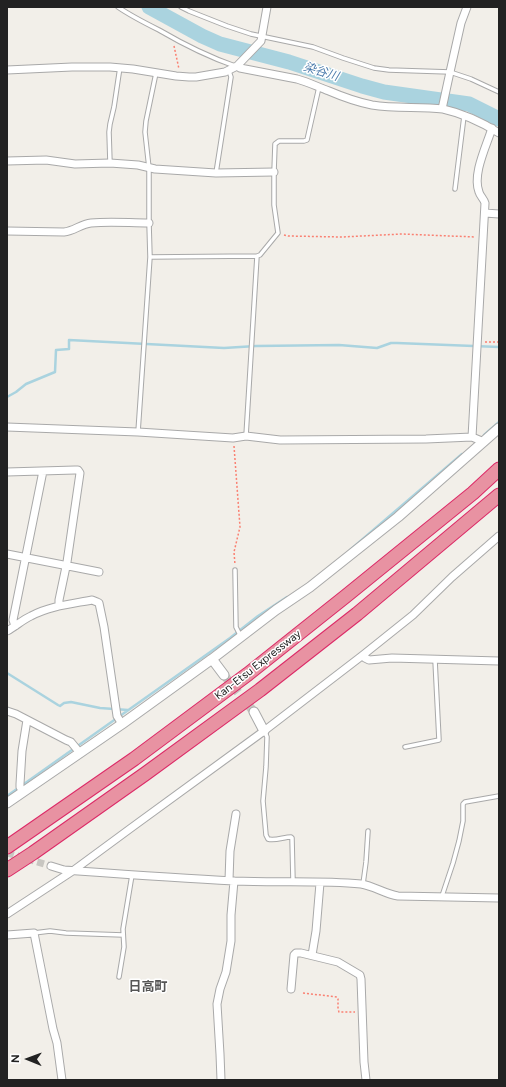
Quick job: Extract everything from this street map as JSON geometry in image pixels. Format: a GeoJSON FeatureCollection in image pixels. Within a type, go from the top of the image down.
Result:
{"type":"FeatureCollection","features":[{"type":"Feature","properties":{"kind":"highway","name":"Kan-Etsu Expressway"},"geometry":{"type":"LineString","coordinates":[[7,847],[134,759],[248,674],[467,498],[499,469]]}},
{"type":"Feature","properties":{"kind":"highway","name":"Kan-Etsu Expressway"},"geometry":{"type":"LineString","coordinates":[[7,870],[145,774],[260,690],[357,614],[499,495]]}},
{"type":"Feature","properties":{"kind":"street"},"geometry":{"type":"LineString","coordinates":[[7,70],[120,67],[180,77],[196,77],[225,72],[237,66],[261,41],[267,7]]}},
{"type":"Feature","properties":{"kind":"street"},"geometry":{"type":"LineString","coordinates":[[443,108],[461,23],[467,7]]}},
{"type":"Feature","properties":{"kind":"street"},"geometry":{"type":"LineString","coordinates":[[237,66],[240,68],[306,81],[344,97],[372,105],[443,108],[482,123],[499,133]]}},
{"type":"Feature","properties":{"kind":"street"},"geometry":{"type":"LineString","coordinates":[[472,437],[485,213],[485,203],[478,191],[478,176],[479,168],[492,128]]}},
{"type":"Feature","properties":{"kind":"street"},"geometry":{"type":"LineString","coordinates":[[7,161],[46,160],[75,164],[110,163],[138,165],[155,169],[216,173],[274,172]]}},
{"type":"Feature","properties":{"kind":"street"},"geometry":{"type":"LineString","coordinates":[[485,213],[499,214]]}},
{"type":"Feature","properties":{"kind":"street"},"geometry":{"type":"LineString","coordinates":[[7,231],[64,232],[92,223],[149,223]]}},
{"type":"Feature","properties":{"kind":"street"},"geometry":{"type":"LineString","coordinates":[[7,427],[138,432],[233,438],[246,436],[280,440],[426,439],[472,437],[484,442]]}},
{"type":"Feature","properties":{"kind":"street"},"geometry":{"type":"LineString","coordinates":[[7,803],[122,724],[212,659],[276,610],[310,587],[385,527],[499,428]]}},
{"type":"Feature","properties":{"kind":"street"},"geometry":{"type":"LineString","coordinates":[[7,472],[78,470],[80,473],[59,606]]}},
{"type":"Feature","properties":{"kind":"street"},"geometry":{"type":"LineString","coordinates":[[15,626],[13,620],[43,471]]}},
{"type":"Feature","properties":{"kind":"street"},"geometry":{"type":"LineString","coordinates":[[7,914],[74,870],[264,731],[363,655],[413,615],[452,577],[499,536]]}},
{"type":"Feature","properties":{"kind":"street"},"geometry":{"type":"LineString","coordinates":[[7,554],[99,572]]}},
{"type":"Feature","properties":{"kind":"street"},"geometry":{"type":"LineString","coordinates":[[7,631],[23,620],[59,606],[92,600],[97,602],[99,604],[104,626],[117,716],[122,724]]}},
{"type":"Feature","properties":{"kind":"street"},"geometry":{"type":"LineString","coordinates":[[363,655],[369,660],[392,658],[499,661]]}},
{"type":"Feature","properties":{"kind":"street"},"geometry":{"type":"LineString","coordinates":[[212,659],[224,675]]}},
{"type":"Feature","properties":{"kind":"street"},"geometry":{"type":"LineString","coordinates":[[7,711],[16,714],[70,742],[80,753]]}},
{"type":"Feature","properties":{"kind":"street"},"geometry":{"type":"LineString","coordinates":[[254,712],[264,731]]}},
{"type":"Feature","properties":{"kind":"street"},"geometry":{"type":"LineString","coordinates":[[23,792],[20,784],[22,751],[27,720]]}},
{"type":"Feature","properties":{"kind":"street"},"geometry":{"type":"LineString","coordinates":[[221,1080],[217,1004],[226,972],[231,941],[230,851],[236,814]]}},
{"type":"Feature","properties":{"kind":"street"},"geometry":{"type":"LineString","coordinates":[[50,866],[64,870],[231,881],[293,881],[362,884],[398,896],[499,898]]}},
{"type":"Feature","properties":{"kind":"street"},"geometry":{"type":"LineString","coordinates":[[312,955],[316,931],[320,883]]}},
{"type":"Feature","properties":{"kind":"street"},"geometry":{"type":"LineString","coordinates":[[7,935],[34,933],[53,1029],[57,1042],[62,1080]]}},
{"type":"Feature","properties":{"kind":"street"},"geometry":{"type":"LineString","coordinates":[[291,988],[295,954],[298,952],[338,962],[360,975],[366,1080]]}},
{"type":"Feature","properties":{"kind":"lane"},"geometry":{"type":"LineString","coordinates":[[118,7],[172,38],[237,66]]}},
{"type":"Feature","properties":{"kind":"lane"},"geometry":{"type":"LineString","coordinates":[[181,7],[251,34],[313,47],[374,68],[450,74],[471,79],[499,92]]}},
{"type":"Feature","properties":{"kind":"lane"},"geometry":{"type":"LineString","coordinates":[[110,163],[110,124],[120,67]]}},
{"type":"Feature","properties":{"kind":"lane"},"geometry":{"type":"LineString","coordinates":[[216,173],[231,77],[229,70]]}},
{"type":"Feature","properties":{"kind":"lane"},"geometry":{"type":"LineString","coordinates":[[138,432],[150,257],[149,168],[145,132],[156,73]]}},
{"type":"Feature","properties":{"kind":"lane"},"geometry":{"type":"LineString","coordinates":[[150,257],[260,255],[278,233],[275,212],[275,144],[278,141],[307,140],[319,86]]}},
{"type":"Feature","properties":{"kind":"lane"},"geometry":{"type":"LineString","coordinates":[[455,189],[464,116]]}},
{"type":"Feature","properties":{"kind":"lane"},"geometry":{"type":"LineString","coordinates":[[246,436],[257,256]]}},
{"type":"Feature","properties":{"kind":"lane"},"geometry":{"type":"LineString","coordinates":[[235,570],[236,627],[241,636]]}},
{"type":"Feature","properties":{"kind":"lane"},"geometry":{"type":"LineString","coordinates":[[405,747],[439,740],[435,659]]}},
{"type":"Feature","properties":{"kind":"lane"},"geometry":{"type":"LineString","coordinates":[[264,731],[267,737],[263,801],[266,835],[270,840],[286,837],[292,838],[293,881]]}},
{"type":"Feature","properties":{"kind":"lane"},"geometry":{"type":"LineString","coordinates":[[442,898],[459,841],[463,821],[463,804],[499,796]]}},
{"type":"Feature","properties":{"kind":"lane"},"geometry":{"type":"LineString","coordinates":[[362,884],[366,862],[368,831]]}},
{"type":"Feature","properties":{"kind":"lane"},"geometry":{"type":"LineString","coordinates":[[119,977],[124,947],[123,935],[132,874]]}},
{"type":"Feature","properties":{"kind":"lane"},"geometry":{"type":"LineString","coordinates":[[34,933],[50,931],[123,935]]}},
{"type":"Feature","properties":{"kind":"path"},"geometry":{"type":"LineString","coordinates":[[172,38],[180,70],[180,77]]}},
{"type":"Feature","properties":{"kind":"path"},"geometry":{"type":"LineString","coordinates":[[278,233],[288,236],[342,237],[402,234],[483,237]]}},
{"type":"Feature","properties":{"kind":"path"},"geometry":{"type":"LineString","coordinates":[[477,341],[499,342]]}},
{"type":"Feature","properties":{"kind":"path"},"geometry":{"type":"LineString","coordinates":[[233,438],[240,527],[234,552],[235,570]]}},
{"type":"Feature","properties":{"kind":"path"},"geometry":{"type":"LineString","coordinates":[[303,993],[338,997],[339,1012],[362,1012]]}},
{"type":"Feature","properties":{"kind":"waterway","name":"染谷川"},"geometry":{"type":"LineString","coordinates":[[149,7],[202,36],[220,44],[289,62],[384,92],[469,104],[499,119]]}},
{"type":"Feature","properties":{"kind":"waterway"},"geometry":{"type":"LineString","coordinates":[[7,397],[26,384],[55,372],[56,350],[69,349],[69,340],[224,348],[339,345],[377,348],[391,343],[499,347]]}},
{"type":"Feature","properties":{"kind":"waterway"},"geometry":{"type":"LineString","coordinates":[[484,435],[499,422]]}},
{"type":"Feature","properties":{"kind":"waterway"},"geometry":{"type":"LineString","coordinates":[[350,550],[462,454]]}},
{"type":"Feature","properties":{"kind":"waterway"},"geometry":{"type":"LineString","coordinates":[[7,796],[230,638],[258,616],[287,597]]}},
{"type":"Feature","properties":{"kind":"waterway"},"geometry":{"type":"LineString","coordinates":[[7,673],[60,706],[64,703],[71,702],[100,708],[128,710]]}},
{"type":"Feature","properties":{"kind":"tunnel"},"geometry":{"type":"LineString","coordinates":[[224,675],[254,712]]}},
{"type":"Feature","properties":{"kind":"tunnel"},"geometry":{"type":"LineString","coordinates":[[7,853],[51,866]]}},
{"type":"Feature","properties":{"kind":"district","name":"日高町"},"geometry":{"type":"Point","coordinates":[148,987]}}]}
